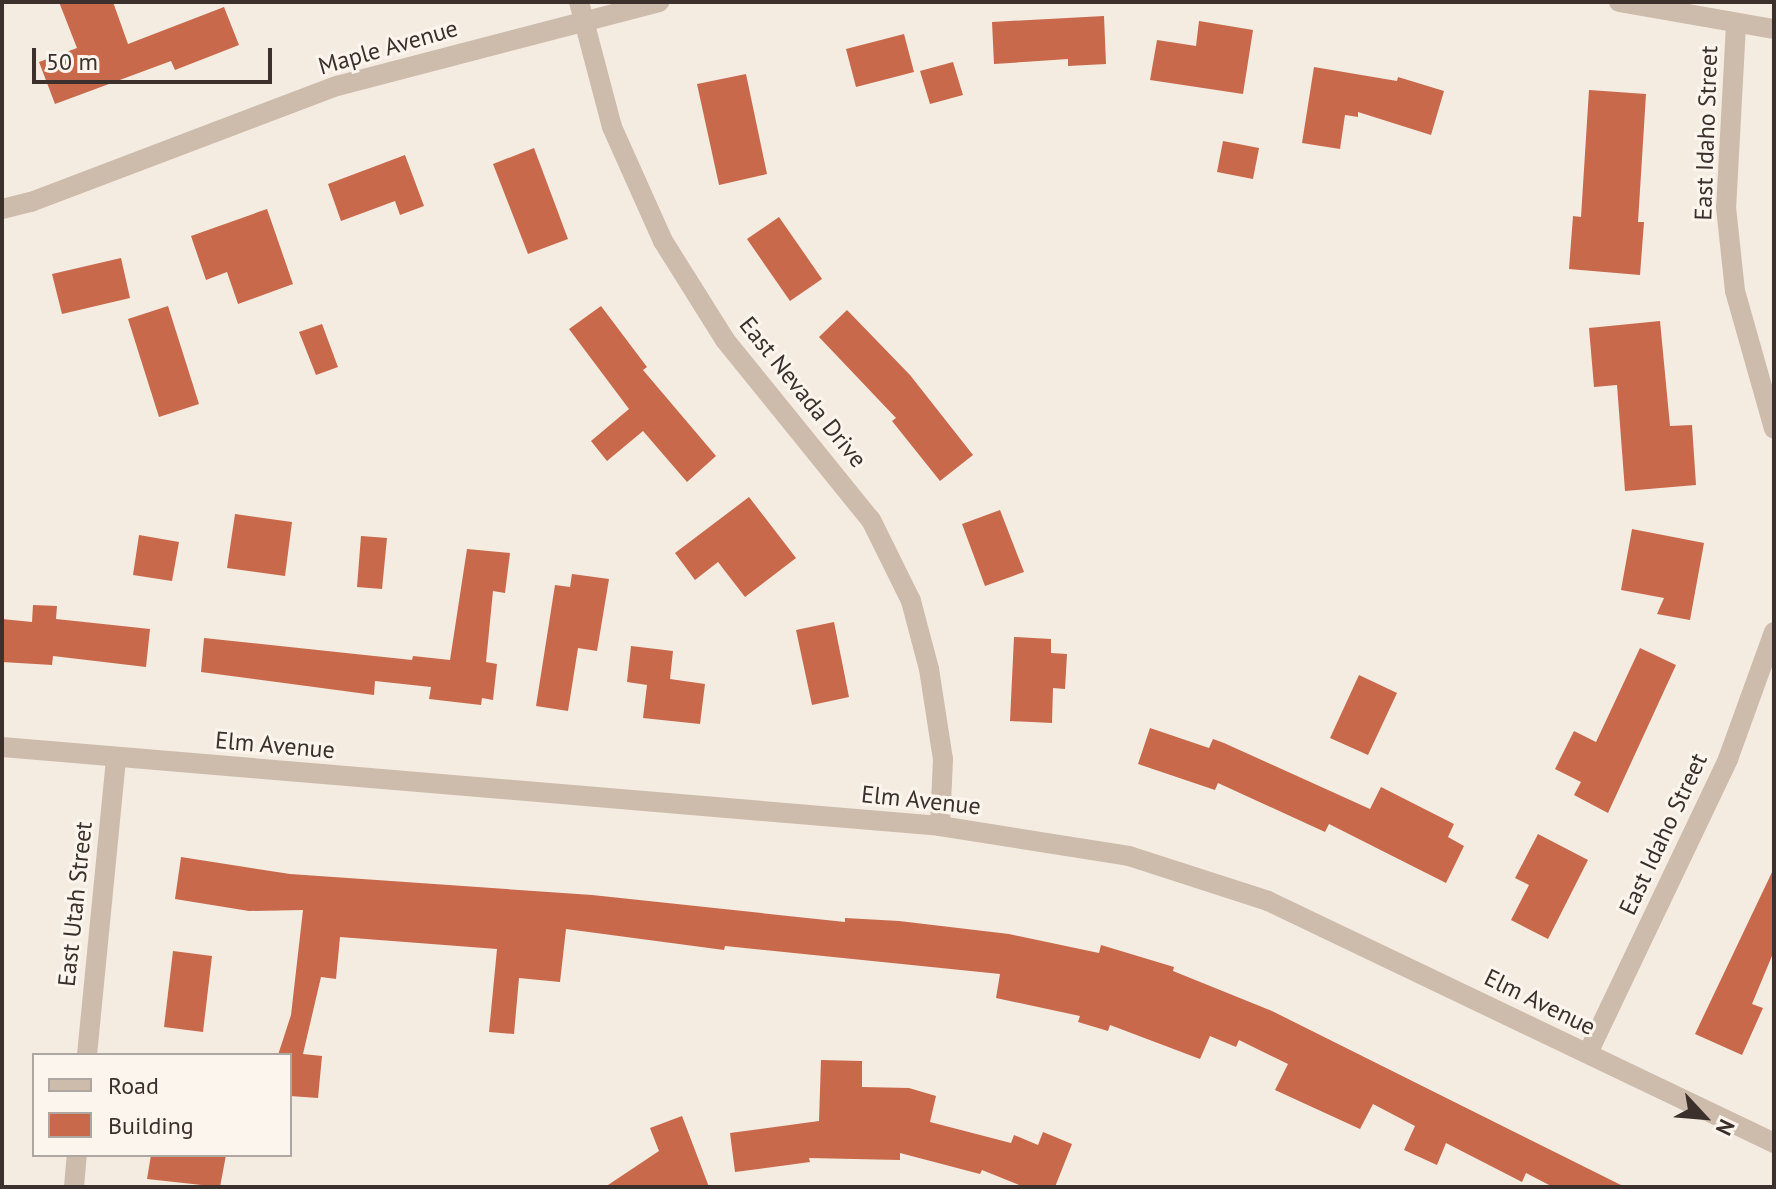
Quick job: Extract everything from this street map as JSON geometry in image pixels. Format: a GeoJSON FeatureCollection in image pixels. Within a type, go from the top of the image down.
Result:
{"type":"FeatureCollection","features":[{"type":"Feature","properties":{"kind":"street","name":"Maple Avenue"},"geometry":{"type":"LineString","coordinates":[[2,209],[337,86],[580,11],[659,2]]}},
{"type":"Feature","properties":{"kind":"street"},"geometry":{"type":"LineString","coordinates":[[1619,2],[1736,25],[1774,29]]}},
{"type":"Feature","properties":{"kind":"street","name":"East Nevada Drive"},"geometry":{"type":"LineString","coordinates":[[580,11],[612,127],[663,241],[725,340],[846,487],[892,559],[911,601],[929,669],[943,759],[940,826]]}},
{"type":"Feature","properties":{"kind":"street","name":"East Idaho Street"},"geometry":{"type":"LineString","coordinates":[[1736,25],[1726,207],[1735,291],[1774,429]]}},
{"type":"Feature","properties":{"kind":"street","name":"East Idaho Street"},"geometry":{"type":"LineString","coordinates":[[1588,1053],[1728,759],[1774,632]]}},
{"type":"Feature","properties":{"kind":"street","name":"Elm Avenue"},"geometry":{"type":"LineString","coordinates":[[2,747],[940,826],[1071,844],[1189,872],[1268,901],[1774,1143]]}},
{"type":"Feature","properties":{"kind":"street","name":"East Utah Street"},"geometry":{"type":"LineString","coordinates":[[87,1053],[116,757]]}},
{"type":"Feature","properties":{"kind":"street"},"geometry":{"type":"LineString","coordinates":[[74,1187],[77,1157]]}},
{"type":"Feature","properties":{"kind":"building"},"geometry":{"type":"Polygon","coordinates":[[[59,2],[113,2],[128,44],[224,7],[239,45],[175,70],[171,61],[55,104],[39,62],[77,48],[59,2]]]}},
{"type":"Feature","properties":{"kind":"building"},"geometry":{"type":"Polygon","coordinates":[[[1104,16],[1106,64],[1068,66],[1068,59],[994,64],[992,22],[1104,16]]]}},
{"type":"Feature","properties":{"kind":"building"},"geometry":{"type":"Polygon","coordinates":[[[1199,21],[1253,30],[1243,94],[1150,80],[1157,40],[1196,46],[1199,21]]]}},
{"type":"Feature","properties":{"kind":"building"},"geometry":{"type":"Polygon","coordinates":[[[904,34],[914,72],[856,87],[846,49],[904,34]]]}},
{"type":"Feature","properties":{"kind":"building"},"geometry":{"type":"Polygon","coordinates":[[[953,62],[963,95],[930,104],[920,71],[953,62]]]}},
{"type":"Feature","properties":{"kind":"building"},"geometry":{"type":"Polygon","coordinates":[[[1314,67],[1397,81],[1398,77],[1444,91],[1431,135],[1358,112],[1358,117],[1345,115],[1340,149],[1302,143],[1314,67]]]}},
{"type":"Feature","properties":{"kind":"building"},"geometry":{"type":"Polygon","coordinates":[[[746,74],[767,174],[719,185],[697,84],[746,74]]]}},
{"type":"Feature","properties":{"kind":"building"},"geometry":{"type":"Polygon","coordinates":[[[1589,90],[1646,94],[1638,222],[1644,222],[1640,275],[1569,269],[1573,216],[1581,217],[1589,90]]]}},
{"type":"Feature","properties":{"kind":"building"},"geometry":{"type":"Polygon","coordinates":[[[1223,141],[1259,148],[1253,179],[1217,172],[1223,141]]]}},
{"type":"Feature","properties":{"kind":"building"},"geometry":{"type":"Polygon","coordinates":[[[534,148],[568,239],[528,254],[493,164],[534,148]]]}},
{"type":"Feature","properties":{"kind":"building"},"geometry":{"type":"Polygon","coordinates":[[[405,155],[424,206],[400,215],[395,201],[341,221],[328,184],[405,155]]]}},
{"type":"Feature","properties":{"kind":"building"},"geometry":{"type":"Polygon","coordinates":[[[267,209],[293,284],[238,304],[227,272],[206,280],[191,236],[267,209]]]}},
{"type":"Feature","properties":{"kind":"building"},"geometry":{"type":"Polygon","coordinates":[[[779,217],[822,279],[790,301],[747,239],[779,217]]]}},
{"type":"Feature","properties":{"kind":"building"},"geometry":{"type":"Polygon","coordinates":[[[121,258],[130,298],[62,314],[52,274],[121,258]]]}},
{"type":"Feature","properties":{"kind":"building"},"geometry":{"type":"Polygon","coordinates":[[[168,306],[199,404],[159,417],[128,319],[168,306]]]}},
{"type":"Feature","properties":{"kind":"building"},"geometry":{"type":"Polygon","coordinates":[[[601,306],[647,367],[643,370],[716,456],[687,482],[643,431],[607,461],[591,441],[629,409],[569,329],[601,306]]]}},
{"type":"Feature","properties":{"kind":"building"},"geometry":{"type":"Polygon","coordinates":[[[847,310],[910,375],[973,455],[940,481],[892,421],[896,418],[819,337],[847,310]]]}},
{"type":"Feature","properties":{"kind":"building"},"geometry":{"type":"Polygon","coordinates":[[[1660,321],[1670,426],[1692,425],[1696,485],[1625,491],[1617,385],[1594,387],[1589,328],[1660,321]]]}},
{"type":"Feature","properties":{"kind":"building"},"geometry":{"type":"Polygon","coordinates":[[[322,324],[338,367],[316,375],[299,332],[322,324]]]}},
{"type":"Feature","properties":{"kind":"building"},"geometry":{"type":"Polygon","coordinates":[[[749,497],[796,558],[745,597],[718,562],[695,580],[675,553],[749,497]]]}},
{"type":"Feature","properties":{"kind":"building"},"geometry":{"type":"Polygon","coordinates":[[[1000,510],[1024,572],[985,586],[962,524],[1000,510]]]}},
{"type":"Feature","properties":{"kind":"building"},"geometry":{"type":"Polygon","coordinates":[[[235,514],[292,522],[285,576],[227,568],[235,514]]]}},
{"type":"Feature","properties":{"kind":"building"},"geometry":{"type":"Polygon","coordinates":[[[1632,529],[1704,543],[1690,620],[1657,614],[1664,598],[1621,590],[1632,529]]]}},
{"type":"Feature","properties":{"kind":"building"},"geometry":{"type":"Polygon","coordinates":[[[139,535],[179,542],[172,581],[133,575],[139,535]]]}},
{"type":"Feature","properties":{"kind":"building"},"geometry":{"type":"Polygon","coordinates":[[[361,536],[387,538],[382,589],[357,587],[361,536]]]}},
{"type":"Feature","properties":{"kind":"building"},"geometry":{"type":"Polygon","coordinates":[[[467,549],[510,553],[505,593],[493,591],[486,662],[497,664],[493,700],[482,698],[481,705],[429,699],[431,687],[375,681],[374,695],[201,672],[204,638],[412,660],[413,656],[450,660],[467,549]]]}},
{"type":"Feature","properties":{"kind":"building"},"geometry":{"type":"Polygon","coordinates":[[[572,574],[609,579],[597,651],[578,648],[568,711],[536,706],[555,585],[570,587],[572,574]]]}},
{"type":"Feature","properties":{"kind":"building"},"geometry":{"type":"Polygon","coordinates":[[[33,605],[57,606],[56,619],[150,629],[146,667],[53,656],[52,665],[2,662],[2,619],[32,622],[33,605]]]}},
{"type":"Feature","properties":{"kind":"building"},"geometry":{"type":"Polygon","coordinates":[[[834,622],[849,697],[812,705],[796,630],[834,622]]]}},
{"type":"Feature","properties":{"kind":"building"},"geometry":{"type":"Polygon","coordinates":[[[1014,637],[1051,639],[1051,653],[1067,654],[1065,689],[1053,688],[1052,723],[1010,721],[1014,637]]]}},
{"type":"Feature","properties":{"kind":"building"},"geometry":{"type":"Polygon","coordinates":[[[631,646],[673,651],[670,679],[705,684],[700,724],[643,718],[647,685],[627,682],[631,646]]]}},
{"type":"Feature","properties":{"kind":"building"},"geometry":{"type":"Polygon","coordinates":[[[1640,648],[1676,665],[1608,813],[1574,795],[1581,782],[1555,769],[1574,731],[1596,742],[1640,648]]]}},
{"type":"Feature","properties":{"kind":"building"},"geometry":{"type":"Polygon","coordinates":[[[1359,675],[1397,693],[1368,755],[1330,738],[1359,675]]]}},
{"type":"Feature","properties":{"kind":"building"},"geometry":{"type":"Polygon","coordinates":[[[1150,728],[1209,748],[1213,739],[1224,743],[1370,809],[1381,787],[1454,824],[1448,837],[1464,846],[1446,883],[1329,824],[1325,832],[1218,783],[1215,790],[1138,764],[1150,728]]]}},
{"type":"Feature","properties":{"kind":"building"},"geometry":{"type":"Polygon","coordinates":[[[1538,834],[1588,860],[1548,939],[1511,920],[1529,885],[1515,878],[1538,834]]]}},
{"type":"Feature","properties":{"kind":"building"},"geometry":{"type":"Polygon","coordinates":[[[181,857],[290,874],[592,895],[845,922],[845,918],[899,921],[1009,934],[1099,953],[1101,945],[1174,967],[1173,971],[1272,1011],[1625,1187],[1553,1187],[1526,1173],[1522,1182],[1446,1143],[1437,1165],[1404,1150],[1415,1126],[1373,1104],[1360,1129],[1275,1090],[1288,1064],[1239,1040],[1236,1047],[1210,1036],[1200,1059],[1110,1025],[1108,1031],[1078,1022],[1080,1016],[996,998],[1000,974],[725,946],[724,950],[566,929],[560,982],[519,978],[514,1034],[489,1032],[497,949],[340,937],[336,979],[321,977],[303,1054],[322,1056],[318,1098],[292,1096],[292,1053],[279,1053],[291,1015],[303,910],[249,911],[175,899],[181,857]]]}},
{"type":"Feature","properties":{"kind":"building"},"geometry":{"type":"Polygon","coordinates":[[[1774,868],[1774,951],[1752,1004],[1763,1008],[1742,1055],[1695,1034],[1774,868]]]}},
{"type":"Feature","properties":{"kind":"building"},"geometry":{"type":"Polygon","coordinates":[[[173,951],[212,956],[203,1032],[164,1027],[173,951]]]}},
{"type":"Feature","properties":{"kind":"building"},"geometry":{"type":"Polygon","coordinates":[[[821,1060],[862,1061],[862,1087],[909,1088],[936,1096],[930,1122],[1011,1143],[1014,1135],[1038,1145],[1043,1132],[1072,1144],[1055,1187],[1024,1187],[982,1170],[980,1174],[900,1153],[900,1160],[809,1158],[810,1162],[735,1172],[730,1133],[819,1121],[821,1060]]]}},
{"type":"Feature","properties":{"kind":"building"},"geometry":{"type":"Polygon","coordinates":[[[682,1116],[709,1187],[605,1187],[659,1151],[650,1128],[682,1116]]]}},
{"type":"Feature","properties":{"kind":"building"},"geometry":{"type":"Polygon","coordinates":[[[151,1157],[226,1157],[220,1187],[147,1179],[151,1157]]]}}]}
